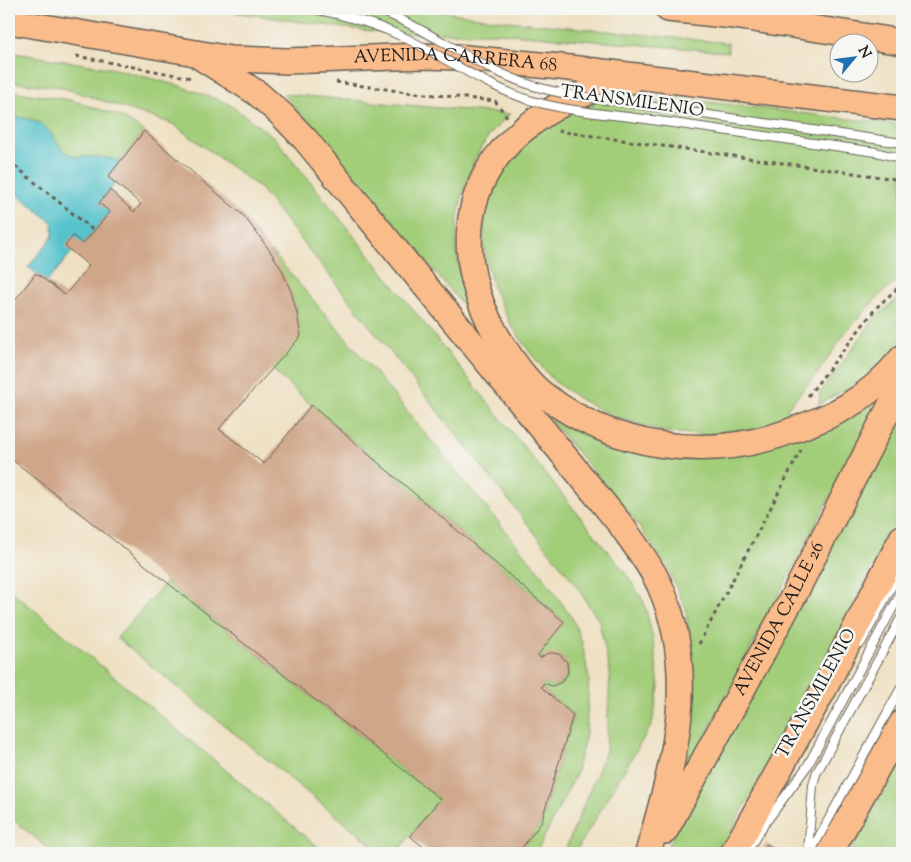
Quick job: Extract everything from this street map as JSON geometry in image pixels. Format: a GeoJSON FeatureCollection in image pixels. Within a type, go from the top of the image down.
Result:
{"type":"FeatureCollection","features":[{"type":"Feature","properties":{"kind":"main road"},"geometry":{"type":"LineString","coordinates":[[668,9],[730,12],[902,42]]}},
{"type":"Feature","properties":{"kind":"main road","name":"AVENIDA CARRERA 68"},"geometry":{"type":"LineString","coordinates":[[9,21],[231,59],[456,57],[668,79],[902,108]]}},
{"type":"Feature","properties":{"kind":"main road"},"geometry":{"type":"LineString","coordinates":[[194,53],[257,93],[305,139],[622,525],[641,552],[660,586],[672,617],[680,679],[680,713],[676,746],[670,775],[648,853]]}},
{"type":"Feature","properties":{"kind":"main road"},"geometry":{"type":"LineString","coordinates":[[668,79],[629,81],[604,86],[582,94],[544,114],[509,141],[485,174],[470,216],[469,248],[479,299],[496,336],[520,370],[546,397],[576,416],[610,431],[649,444],[707,448],[725,447],[765,439],[822,420],[843,410],[869,393],[890,373],[902,358]]}},
{"type":"Feature","properties":{"kind":"main road","name":"AVENIDA CALLE 26"},"geometry":{"type":"LineString","coordinates":[[653,853],[795,594],[902,383]]}},
{"type":"Feature","properties":{"kind":"main road"},"geometry":{"type":"LineString","coordinates":[[733,853],[824,689],[902,538]]}},
{"type":"Feature","properties":{"kind":"main road"},"geometry":{"type":"LineString","coordinates":[[830,853],[902,723]]}},
{"type":"Feature","properties":{"kind":"lane","name":"TRANSMILENIO"},"geometry":{"type":"LineString","coordinates":[[314,9],[358,19],[378,26],[491,83],[527,99],[547,105],[602,115],[647,119],[876,152],[902,159]]}},
{"type":"Feature","properties":{"kind":"lane","name":"TRANSMILENIO"},"geometry":{"type":"LineString","coordinates":[[376,9],[411,25],[506,75],[543,89],[902,144]]}},
{"type":"Feature","properties":{"kind":"lane","name":"TRANSMILENIO"},"geometry":{"type":"LineString","coordinates":[[856,654],[902,568]]}},
{"type":"Feature","properties":{"kind":"lane","name":"TRANSMILENIO"},"geometry":{"type":"LineString","coordinates":[[758,833],[805,770],[902,591]]}},
{"type":"Feature","properties":{"kind":"lane"},"geometry":{"type":"LineString","coordinates":[[809,853],[814,778],[902,616]]}},
{"type":"Feature","properties":{"kind":"lane"},"geometry":{"type":"LineString","coordinates":[[809,853],[902,686]]}},
{"type":"Feature","properties":{"kind":"lane","name":"TRANSMILENIO"},"geometry":{"type":"LineString","coordinates":[[748,853],[791,773]]}},
{"type":"Feature","properties":{"kind":"path"},"geometry":{"type":"LineString","coordinates":[[68,55],[193,78]]}},
{"type":"Feature","properties":{"kind":"path"},"geometry":{"type":"LineString","coordinates":[[332,82],[495,101]]}},
{"type":"Feature","properties":{"kind":"path"},"geometry":{"type":"LineString","coordinates":[[558,131],[902,180]]}},
{"type":"Feature","properties":{"kind":"path"},"geometry":{"type":"LineString","coordinates":[[9,161],[94,231]]}},
{"type":"Feature","properties":{"kind":"path"},"geometry":{"type":"LineString","coordinates":[[808,396],[876,308],[902,284]]}},
{"type":"Feature","properties":{"kind":"path"},"geometry":{"type":"LineString","coordinates":[[695,650],[801,450]]}},
{"type":"Feature","properties":{"kind":"path"},"geometry":{"type":"LineString","coordinates":[[779,853],[782,847]]}},
{"type":"Feature","properties":{"kind":"green space"},"geometry":{"type":"Polygon","coordinates":[[[212,9],[426,9],[498,20],[728,43],[728,52],[497,33],[387,33],[212,9]]]}},
{"type":"Feature","properties":{"kind":"green space"},"geometry":{"type":"Polygon","coordinates":[[[15,53],[115,69],[180,86],[227,103],[274,137],[627,575],[644,602],[653,639],[659,687],[652,724],[575,853],[564,853],[606,751],[610,673],[599,621],[573,581],[259,187],[173,124],[61,87],[9,82],[9,60],[15,53]]]}},
{"type":"Feature","properties":{"kind":"green space"},"geometry":{"type":"Polygon","coordinates":[[[10,91],[70,100],[120,116],[144,131],[121,161],[71,155],[65,152],[48,130],[9,117],[10,91]]]}},
{"type":"Feature","properties":{"kind":"green space"},"geometry":{"type":"Polygon","coordinates":[[[632,93],[902,125],[902,276],[876,299],[845,333],[817,374],[787,408],[792,418],[749,431],[703,435],[665,432],[613,416],[581,400],[554,381],[534,358],[511,325],[493,288],[483,243],[486,213],[495,179],[534,130],[608,94],[632,93]]]}},
{"type":"Feature","properties":{"kind":"green space"},"geometry":{"type":"Polygon","coordinates":[[[283,94],[510,114],[491,133],[480,149],[466,182],[458,218],[457,254],[460,269],[486,333],[338,156],[283,94]]]}},
{"type":"Feature","properties":{"kind":"green space"},"geometry":{"type":"Polygon","coordinates":[[[271,251],[373,370],[542,575],[572,618],[582,643],[589,679],[586,734],[576,774],[536,853],[518,853],[541,823],[573,715],[541,687],[544,683],[555,685],[564,680],[568,673],[566,662],[555,654],[545,655],[540,658],[538,655],[564,621],[311,405],[272,369],[297,313],[291,292],[271,251]]]}},
{"type":"Feature","properties":{"kind":"green space"},"geometry":{"type":"Polygon","coordinates":[[[902,295],[902,340],[896,349],[872,375],[819,404],[820,393],[874,319],[902,295]]]}},
{"type":"Feature","properties":{"kind":"green space"},"geometry":{"type":"Polygon","coordinates":[[[886,390],[675,793],[695,694],[686,609],[667,566],[633,518],[551,421],[558,415],[586,433],[616,448],[693,457],[886,390]]]}},
{"type":"Feature","properties":{"kind":"green space"},"geometry":{"type":"Polygon","coordinates":[[[902,412],[902,509],[813,681],[719,853],[664,853],[902,412]]]}},
{"type":"Feature","properties":{"kind":"green space"},"geometry":{"type":"Polygon","coordinates":[[[166,582],[440,799],[396,853],[382,853],[117,638],[166,582]]]}},
{"type":"Feature","properties":{"kind":"green space"},"geometry":{"type":"Polygon","coordinates":[[[9,589],[325,853],[53,853],[9,816],[9,589]]]}},
{"type":"Feature","properties":{"kind":"green space"},"geometry":{"type":"Polygon","coordinates":[[[902,756],[902,836],[893,853],[850,853],[902,756]]]}},
{"type":"Feature","properties":{"kind":"water"},"geometry":{"type":"Polygon","coordinates":[[[9,117],[25,118],[40,124],[51,133],[63,151],[71,155],[121,161],[115,183],[100,203],[110,212],[47,282],[28,267],[53,236],[53,223],[9,188],[9,117]]]}},
{"type":"Feature","properties":{"kind":"building"},"geometry":{"type":"Polygon","coordinates":[[[144,131],[244,216],[282,270],[297,313],[301,336],[219,429],[264,464],[311,405],[564,622],[538,655],[540,658],[548,653],[559,654],[567,662],[568,673],[562,682],[552,686],[544,683],[541,687],[573,715],[541,823],[518,853],[431,853],[410,836],[440,799],[9,457],[9,308],[36,273],[65,295],[89,266],[65,246],[73,236],[83,244],[110,212],[99,203],[110,190],[134,212],[141,204],[108,177],[144,131]]]}},
{"type":"Feature","properties":{"kind":"building"},"geometry":{"type":"Polygon","coordinates":[[[766,844],[774,848],[772,853],[761,853],[766,844]]]}}]}
